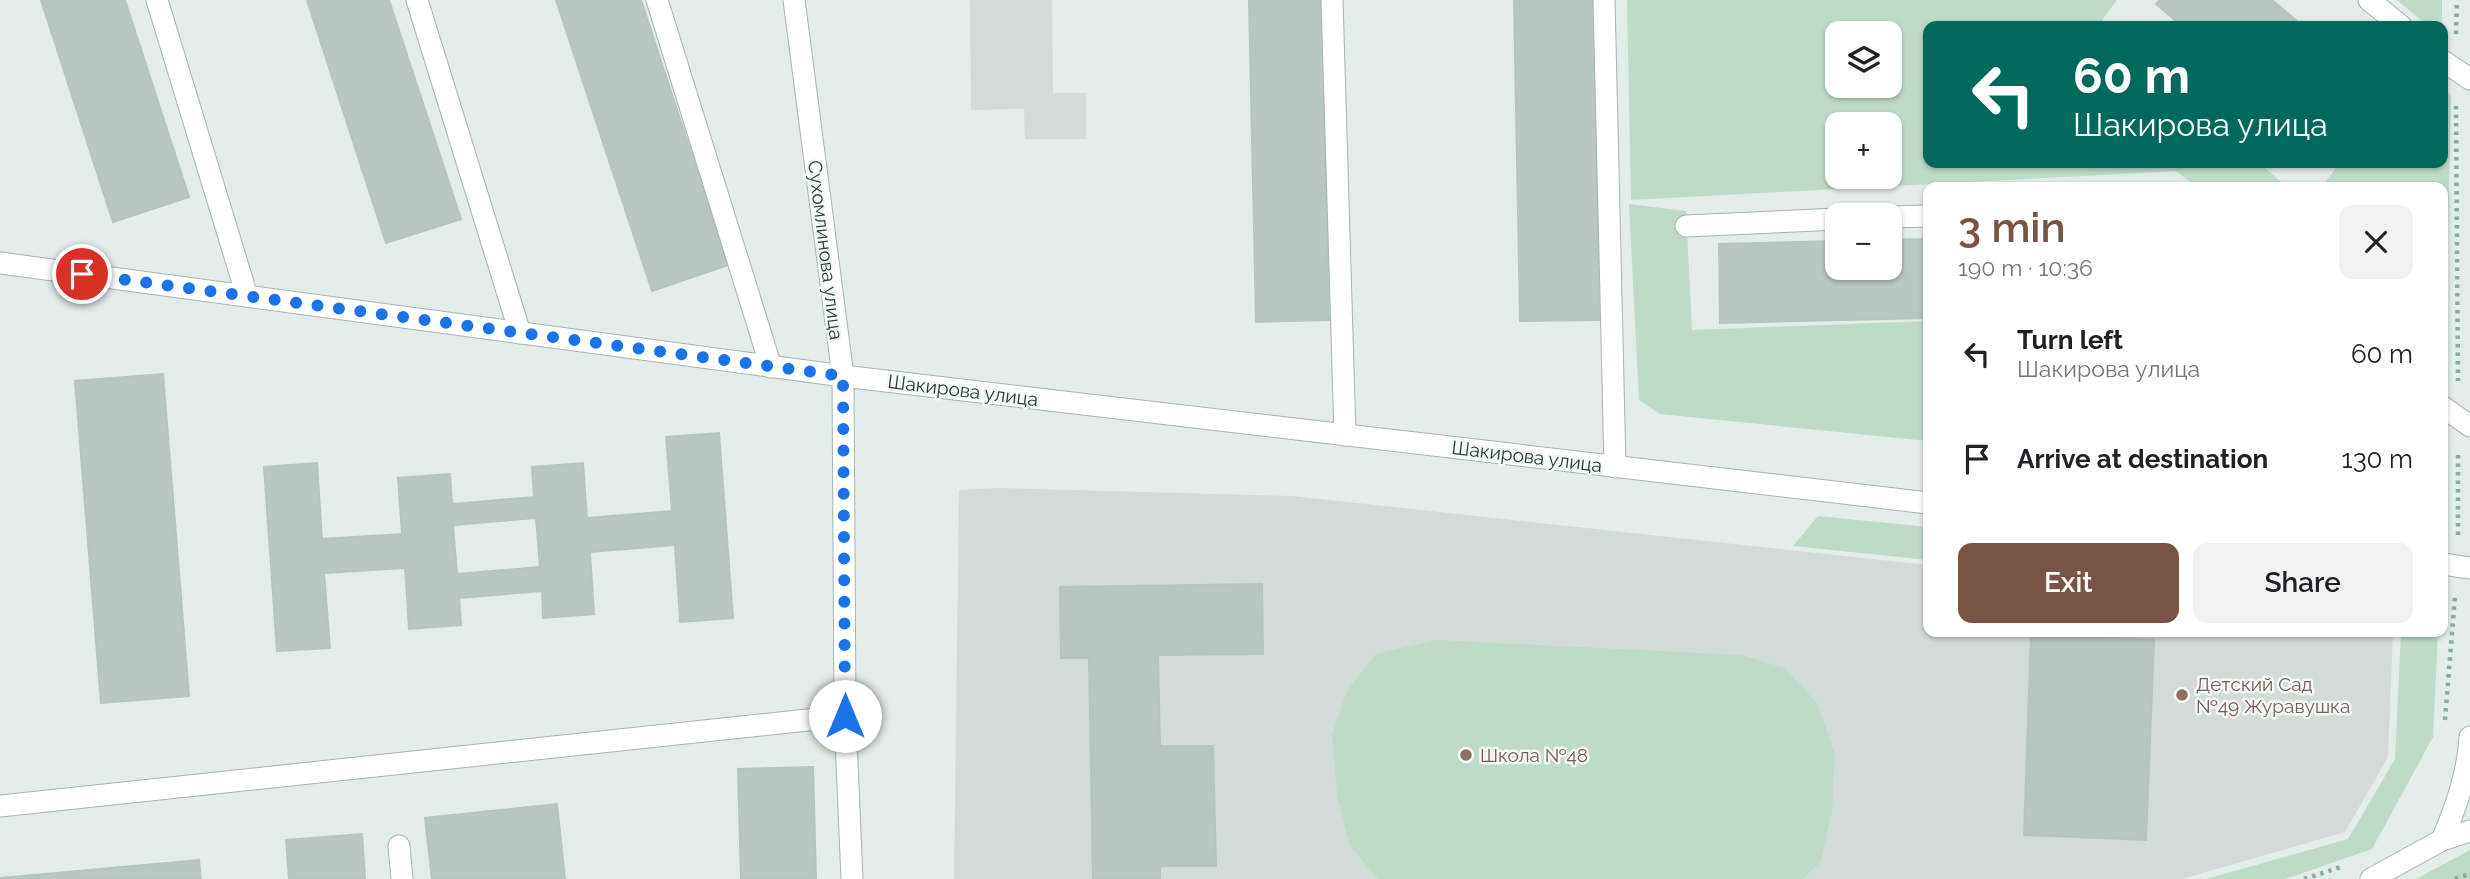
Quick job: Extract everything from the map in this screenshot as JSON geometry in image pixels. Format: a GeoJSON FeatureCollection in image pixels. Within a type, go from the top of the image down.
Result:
{"type":"FeatureCollection","features":[{"type":"Feature","properties":{"kind":"street"},"geometry":{"type":"LineString","coordinates":[[157,0],[247,296]]}},
{"type":"Feature","properties":{"kind":"street"},"geometry":{"type":"LineString","coordinates":[[417,0],[520,333]]}},
{"type":"Feature","properties":{"kind":"street"},"geometry":{"type":"LineString","coordinates":[[657,0],[771,367]]}},
{"type":"Feature","properties":{"kind":"street","name":"Сухомлинова улица"},"geometry":{"type":"LineString","coordinates":[[794,0],[843,376],[845,716],[852,879]]}},
{"type":"Feature","properties":{"kind":"street"},"geometry":{"type":"LineString","coordinates":[[1332,0],[1345,435]]}},
{"type":"Feature","properties":{"kind":"street"},"geometry":{"type":"LineString","coordinates":[[1604,0],[1615,467]]}},
{"type":"Feature","properties":{"kind":"street"},"geometry":{"type":"LineString","coordinates":[[2369,0],[2395,21]]}},
{"type":"Feature","properties":{"kind":"street"},"geometry":{"type":"LineString","coordinates":[[1902,217],[1923,216]]}},
{"type":"Feature","properties":{"kind":"street"},"geometry":{"type":"LineString","coordinates":[[1686,226],[1825,220]]}},
{"type":"Feature","properties":{"kind":"street","name":"Шакирова улица"},"geometry":{"type":"LineString","coordinates":[[0,263],[843,376],[1923,502]]}},
{"type":"Feature","properties":{"kind":"street"},"geometry":{"type":"LineString","coordinates":[[0,806],[845,716]]}},
{"type":"Feature","properties":{"kind":"street"},"geometry":{"type":"LineString","coordinates":[[2442,840],[2457,806],[2470,737]]}},
{"type":"Feature","properties":{"kind":"street"},"geometry":{"type":"LineString","coordinates":[[2378,877],[2442,840],[2470,831]]}},
{"type":"Feature","properties":{"kind":"street"},"geometry":{"type":"LineString","coordinates":[[399,846],[402,879]]}},
{"type":"Feature","properties":{"kind":"path"},"geometry":{"type":"LineString","coordinates":[[2444,727],[2457,566],[2457,0]]}},
{"type":"Feature","properties":{"kind":"path"},"geometry":{"type":"LineString","coordinates":[[2304,879],[2352,863]]}},
{"type":"Feature","properties":{"kind":"path"},"geometry":{"type":"LineString","coordinates":[[2455,879],[2470,874]]}},
{"type":"Feature","properties":{"kind":"shaded area"},"geometry":{"type":"Polygon","coordinates":[[[970,0],[1052,0],[1053,93],[1086,93],[1086,139],[1025,139],[1024,109],[971,110],[970,0]]]}},
{"type":"Feature","properties":{"kind":"shaded area","name":"Школа №48"},"geometry":{"type":"Polygon","coordinates":[[[995,488],[1292,496],[1923,564],[1923,637],[2393,637],[2388,757],[2345,832],[2182,879],[954,879],[959,490],[995,488]]]}},
{"type":"Feature","properties":{"kind":"green space"},"geometry":{"type":"Polygon","coordinates":[[[1627,0],[2117,0],[2103,21],[1923,21],[1923,168],[2265,168],[2281,182],[2190,182],[2176,171],[1923,182],[1923,184],[1902,186],[1902,112],[1825,112],[1825,189],[1838,189],[1631,200],[1627,0]]]}},
{"type":"Feature","properties":{"kind":"green space"},"geometry":{"type":"Polygon","coordinates":[[[2397,0],[2442,0],[2442,21],[2422,21],[2397,0]]]}},
{"type":"Feature","properties":{"kind":"green space"},"geometry":{"type":"Polygon","coordinates":[[[2448,93],[2451,95],[2448,237],[2448,182],[2325,182],[2336,168],[2448,168],[2448,93]]]}},
{"type":"Feature","properties":{"kind":"green space"},"geometry":{"type":"Polygon","coordinates":[[[1629,204],[1686,211],[1692,330],[1923,321],[1923,440],[1660,414],[1639,400],[1629,204]]]}},
{"type":"Feature","properties":{"kind":"green space"},"geometry":{"type":"Polygon","coordinates":[[[1818,516],[1923,526],[1923,559],[1793,546],[1818,516]]]}},
{"type":"Feature","properties":{"kind":"green space"},"geometry":{"type":"Polygon","coordinates":[[[2401,637],[2438,637],[2433,737],[2372,849],[2285,879],[2206,879],[2348,839],[2395,759],[2401,637]]]}},
{"type":"Feature","properties":{"kind":"green space"},"geometry":{"type":"Polygon","coordinates":[[[1437,640],[1742,655],[1784,668],[1817,703],[1835,754],[1832,811],[1820,863],[1802,879],[1378,879],[1350,846],[1337,795],[1332,735],[1347,691],[1376,654],[1437,640]]]}},
{"type":"Feature","properties":{"kind":"green space"},"geometry":{"type":"Polygon","coordinates":[[[2470,850],[2470,879],[2416,879],[2470,850]]]}},
{"type":"Feature","properties":{"kind":"building"},"geometry":{"type":"Polygon","coordinates":[[[41,0],[125,0],[189,197],[113,222],[41,0]]]}},
{"type":"Feature","properties":{"kind":"building"},"geometry":{"type":"Polygon","coordinates":[[[307,0],[389,0],[461,219],[386,243],[307,0]]]}},
{"type":"Feature","properties":{"kind":"building"},"geometry":{"type":"Polygon","coordinates":[[[556,0],[641,0],[728,265],[652,291],[556,0]]]}},
{"type":"Feature","properties":{"kind":"building"},"geometry":{"type":"Polygon","coordinates":[[[1249,0],[1322,0],[1329,320],[1256,322],[1249,0]]]}},
{"type":"Feature","properties":{"kind":"building"},"geometry":{"type":"Polygon","coordinates":[[[1514,0],[1594,0],[1599,320],[1520,321],[1514,0]]]}},
{"type":"Feature","properties":{"kind":"building"},"geometry":{"type":"Polygon","coordinates":[[[2160,0],[2272,0],[2297,21],[2176,21],[2156,4],[2160,0]]]}},
{"type":"Feature","properties":{"kind":"building"},"geometry":{"type":"Polygon","coordinates":[[[1923,239],[1923,318],[1720,323],[1719,244],[1825,241],[1825,280],[1902,280],[1902,240],[1923,239]]]}},
{"type":"Feature","properties":{"kind":"building"},"geometry":{"type":"Polygon","coordinates":[[[163,374],[189,696],[101,703],[75,381],[163,374]]]}},
{"type":"Feature","properties":{"kind":"building"},"geometry":{"type":"Polygon","coordinates":[[[719,433],[733,618],[680,622],[675,545],[590,552],[594,614],[543,618],[542,591],[459,598],[461,625],[409,629],[405,568],[324,573],[330,648],[277,651],[264,467],[317,463],[322,539],[402,534],[398,478],[450,474],[452,504],[534,497],[532,467],[583,463],[587,518],[672,511],[666,437],[719,433]],[[536,518],[453,525],[457,574],[540,567],[536,518]]]}},
{"type":"Feature","properties":{"kind":"building"},"geometry":{"type":"Polygon","coordinates":[[[1262,584],[1263,654],[1158,655],[1160,746],[1213,746],[1216,866],[1160,866],[1160,879],[1093,879],[1089,658],[1061,658],[1060,587],[1262,584]]]}},
{"type":"Feature","properties":{"kind":"building"},"geometry":{"type":"Polygon","coordinates":[[[2031,637],[2154,640],[2146,840],[2024,835],[2031,637]]]}},
{"type":"Feature","properties":{"kind":"building"},"geometry":{"type":"Polygon","coordinates":[[[813,767],[816,879],[741,879],[738,769],[813,767]]]}},
{"type":"Feature","properties":{"kind":"building"},"geometry":{"type":"Polygon","coordinates":[[[557,804],[565,879],[432,879],[425,818],[557,804]]]}},
{"type":"Feature","properties":{"kind":"building"},"geometry":{"type":"Polygon","coordinates":[[[362,834],[365,879],[289,879],[286,840],[362,834]]]}},
{"type":"Feature","properties":{"kind":"building"},"geometry":{"type":"Polygon","coordinates":[[[199,860],[201,879],[0,879],[0,878],[199,860]]]}},
{"type":"Feature","properties":{"kind":"place","name":"Детский Сад №49 Журавушка"},"geometry":{"type":"Point","coordinates":[2182,695]}},
{"type":"Feature","properties":{"kind":"place","name":"Школа №48"},"geometry":{"type":"Point","coordinates":[1466,755]}},
{"type":"Feature","properties":{"kind":"route"},"geometry":{"type":"LineString","coordinates":[[82,274],[843,376],[845,716]]}}]}
